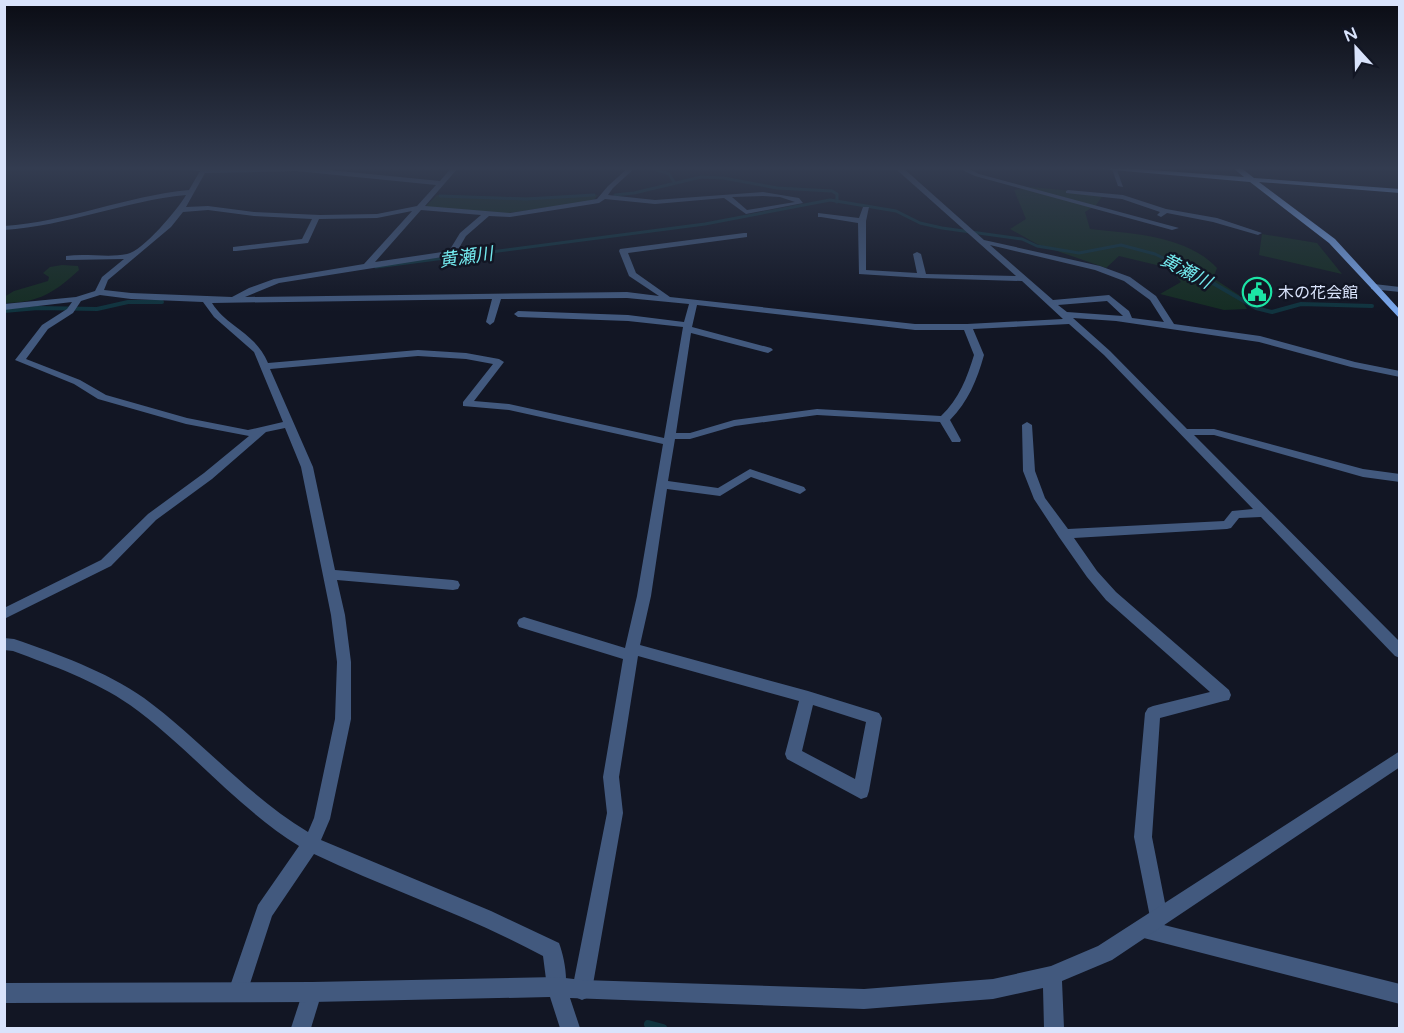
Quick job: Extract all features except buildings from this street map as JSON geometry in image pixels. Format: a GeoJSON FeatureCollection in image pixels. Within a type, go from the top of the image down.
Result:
{"type":"FeatureCollection","features":[{"type":"Feature","properties":{"kind":"main road"},"geometry":{"type":"LineString","coordinates":[[1297,215],[1332,241],[1400,316]]}},
{"type":"Feature","properties":{"kind":"street"},"geometry":{"type":"LineString","coordinates":[[4,228],[25,227],[79,215]]}},
{"type":"Feature","properties":{"kind":"street"},"geometry":{"type":"LineString","coordinates":[[100,292],[99,289],[105,279],[176,215]]}},
{"type":"Feature","properties":{"kind":"street"},"geometry":{"type":"LineString","coordinates":[[294,215],[381,215]]}},
{"type":"Feature","properties":{"kind":"street"},"geometry":{"type":"LineString","coordinates":[[367,266],[413,215]]}},
{"type":"Feature","properties":{"kind":"street"},"geometry":{"type":"LineString","coordinates":[[233,300],[277,281],[452,253],[463,236],[485,215]]}},
{"type":"Feature","properties":{"kind":"street"},"geometry":{"type":"LineString","coordinates":[[822,215],[862,221]]}},
{"type":"Feature","properties":{"kind":"street"},"geometry":{"type":"LineString","coordinates":[[864,215],[862,272],[1023,279]]}},
{"type":"Feature","properties":{"kind":"street"},"geometry":{"type":"LineString","coordinates":[[951,215],[1069,318],[1185,432],[1400,652]]}},
{"type":"Feature","properties":{"kind":"street"},"geometry":{"type":"LineString","coordinates":[[1126,215],[1175,228]]}},
{"type":"Feature","properties":{"kind":"street"},"geometry":{"type":"LineString","coordinates":[[1155,223],[1161,215]]}},
{"type":"Feature","properties":{"kind":"street"},"geometry":{"type":"LineString","coordinates":[[1188,215],[1258,233]]}},
{"type":"Feature","properties":{"kind":"street"},"geometry":{"type":"LineString","coordinates":[[236,249],[305,241],[316,217]]}},
{"type":"Feature","properties":{"kind":"street"},"geometry":{"type":"LineString","coordinates":[[669,298],[632,274],[623,251],[744,235]]}},
{"type":"Feature","properties":{"kind":"street"},"geometry":{"type":"LineString","coordinates":[[981,242],[992,242],[1035,255],[1115,272],[1140,287],[1155,300],[1170,326]]}},
{"type":"Feature","properties":{"kind":"street"},"geometry":{"type":"LineString","coordinates":[[917,254],[922,276]]}},
{"type":"Feature","properties":{"kind":"street"},"geometry":{"type":"LineString","coordinates":[[69,258],[132,256]]}},
{"type":"Feature","properties":{"kind":"street"},"geometry":{"type":"LineString","coordinates":[[1374,287],[1400,290]]}},
{"type":"Feature","properties":{"kind":"street"},"geometry":{"type":"LineString","coordinates":[[4,307],[77,301],[100,292],[206,300],[627,295],[915,327],[967,327],[1069,318],[1129,320],[1260,339],[1400,374]]}},
{"type":"Feature","properties":{"kind":"street"},"geometry":{"type":"LineString","coordinates":[[490,322],[497,297]]}},
{"type":"Feature","properties":{"kind":"street"},"geometry":{"type":"LineString","coordinates":[[1052,303],[1109,298],[1126,313],[1129,320]]}},
{"type":"Feature","properties":{"kind":"street"},"geometry":{"type":"LineString","coordinates":[[206,300],[212,311],[252,343],[266,366],[307,467],[338,615],[344,663],[343,719],[322,819],[311,844],[264,911],[238,992]]}},
{"type":"Feature","properties":{"kind":"street"},"geometry":{"type":"LineString","coordinates":[[77,301],[68,313],[50,323],[37,335],[31,350],[20,360],[77,382],[102,397],[144,411],[248,433],[261,432],[289,424]]}},
{"type":"Feature","properties":{"kind":"street"},"geometry":{"type":"LineString","coordinates":[[582,990],[615,813],[611,777],[631,652],[644,596],[694,302]]}},
{"type":"Feature","properties":{"kind":"street"},"geometry":{"type":"LineString","coordinates":[[518,314],[628,318],[688,327],[768,351]]}},
{"type":"Feature","properties":{"kind":"street"},"geometry":{"type":"LineString","coordinates":[[944,419],[962,399],[970,385],[979,355],[967,327]]}},
{"type":"Feature","properties":{"kind":"street"},"geometry":{"type":"LineString","coordinates":[[266,366],[418,353],[466,356],[499,362],[467,404],[509,407],[670,439],[690,436],[734,423],[817,412],[944,419]]}},
{"type":"Feature","properties":{"kind":"street"},"geometry":{"type":"LineString","coordinates":[[944,419],[956,440]]}},
{"type":"Feature","properties":{"kind":"street"},"geometry":{"type":"LineString","coordinates":[[1027,425],[1029,471],[1040,499],[1063,534],[1111,596],[1224,695],[1153,713],[1143,837],[1159,918]]}},
{"type":"Feature","properties":{"kind":"street"},"geometry":{"type":"LineString","coordinates":[[4,614],[106,563],[152,517],[208,476],[261,432]]}},
{"type":"Feature","properties":{"kind":"street"},"geometry":{"type":"LineString","coordinates":[[1185,432],[1214,432],[1363,473],[1400,478]]}},
{"type":"Feature","properties":{"kind":"street"},"geometry":{"type":"LineString","coordinates":[[662,484],[720,492],[750,473],[800,490]]}},
{"type":"Feature","properties":{"kind":"street"},"geometry":{"type":"LineString","coordinates":[[1063,534],[1227,525],[1236,514],[1263,513]]}},
{"type":"Feature","properties":{"kind":"street"},"geometry":{"type":"LineString","coordinates":[[330,574],[453,585]]}},
{"type":"Feature","properties":{"kind":"street"},"geometry":{"type":"LineString","coordinates":[[524,623],[808,697],[874,718],[861,790],[793,754],[808,697]]}},
{"type":"Feature","properties":{"kind":"street"},"geometry":{"type":"LineString","coordinates":[[4,644],[14,645],[103,679],[139,703],[204,758],[238,793],[311,844],[477,915],[552,950],[557,987],[570,1029]]}},
{"type":"Feature","properties":{"kind":"street"},"geometry":{"type":"LineString","coordinates":[[4,993],[312,992],[557,987],[582,990],[864,999],[993,989],[1052,976],[1105,953],[1400,758]]}},
{"type":"Feature","properties":{"kind":"street"},"geometry":{"type":"LineString","coordinates":[[1143,929],[1400,994]]}},
{"type":"Feature","properties":{"kind":"street"},"geometry":{"type":"LineString","coordinates":[[1052,976],[1054,1029]]}},
{"type":"Feature","properties":{"kind":"street"},"geometry":{"type":"LineString","coordinates":[[302,1029],[312,992]]}},
{"type":"Feature","properties":{"kind":"green space"},"geometry":{"type":"Polygon","coordinates":[[[1024,215],[1086,215],[1090,229],[1175,242],[1204,257],[1217,268],[1213,278],[1239,295],[1247,309],[1224,310],[1160,294],[1181,282],[1169,268],[1119,256],[1106,268],[1037,244],[1010,229],[1026,219],[1024,215]]]}},
{"type":"Feature","properties":{"kind":"green space"},"geometry":{"type":"Polygon","coordinates":[[[1262,234],[1317,243],[1342,274],[1259,255],[1262,234]]]}},
{"type":"Feature","properties":{"kind":"green space"},"geometry":{"type":"Polygon","coordinates":[[[78,266],[79,270],[46,295],[28,301],[5,303],[4,297],[14,291],[48,281],[49,277],[43,273],[50,267],[78,266]]]}},
{"type":"Feature","properties":{"kind":"waterway","name":"黄瀬川"},"geometry":{"type":"LineString","coordinates":[[376,267],[705,224],[751,215]]}},
{"type":"Feature","properties":{"kind":"waterway","name":"黄瀬川"},"geometry":{"type":"LineString","coordinates":[[904,215],[920,223],[942,228],[1022,239],[1037,246],[1079,253],[1121,245],[1155,254],[1194,273]]}},
{"type":"Feature","properties":{"kind":"waterway","name":"黄瀬川"},"geometry":{"type":"LineString","coordinates":[[1192,271],[1256,308],[1272,312],[1301,304],[1372,306]]}},
{"type":"Feature","properties":{"kind":"waterway","name":"黄瀬川"},"geometry":{"type":"LineString","coordinates":[[4,311],[38,308],[97,309],[128,302],[162,302]]}},
{"type":"Feature","properties":{"kind":"waterway"},"geometry":{"type":"LineString","coordinates":[[648,1024],[663,1028]]}},
{"type":"Feature","properties":{"kind":"place","name":"木の花会館"},"geometry":{"type":"Point","coordinates":[1257,292]}}]}
